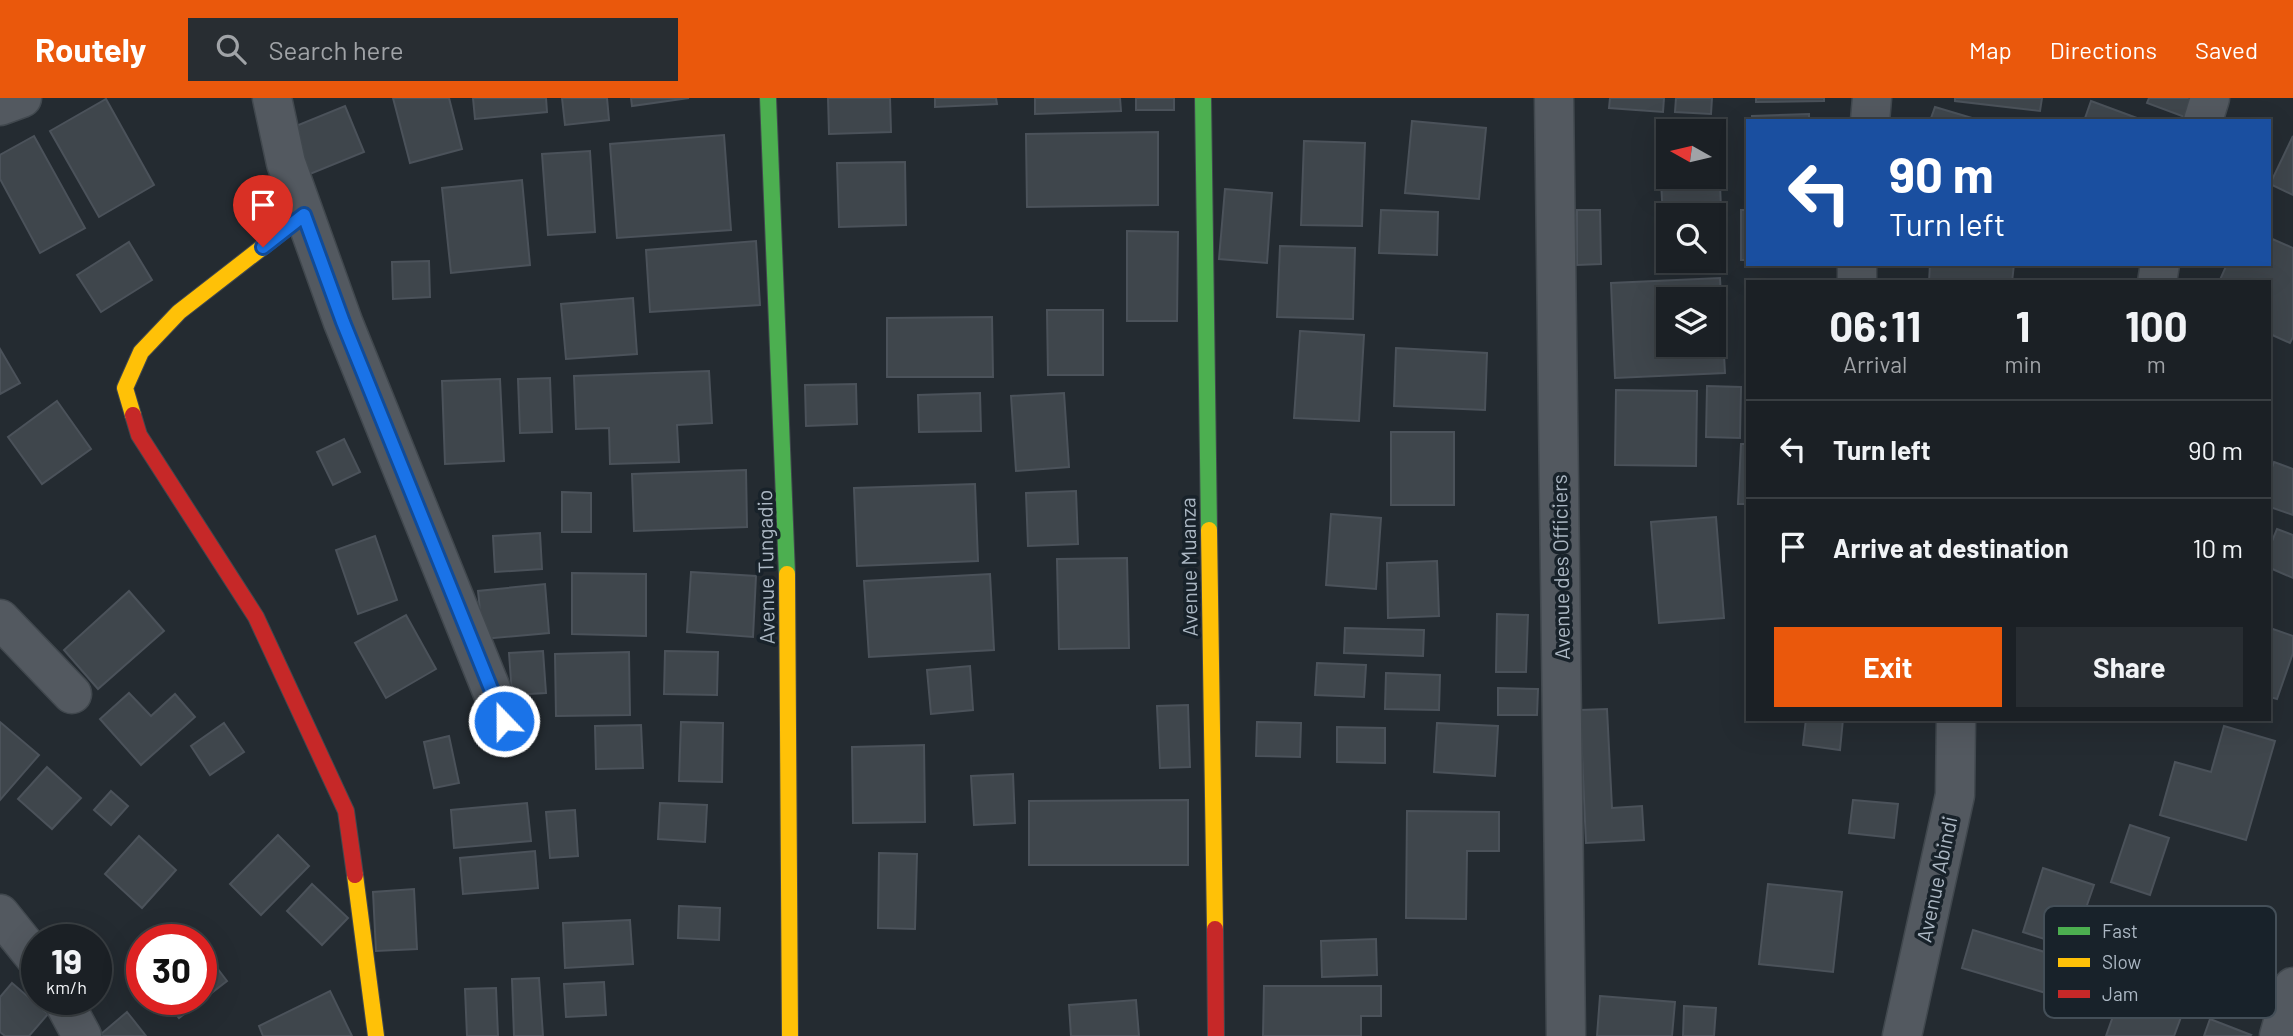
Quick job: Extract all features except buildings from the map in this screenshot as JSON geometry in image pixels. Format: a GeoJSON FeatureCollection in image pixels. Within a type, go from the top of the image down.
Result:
{"type":"FeatureCollection","features":[{"type":"Feature","properties":{"kind":"street"},"geometry":{"type":"LineString","coordinates":[[0,107],[22,98]]}},
{"type":"Feature","properties":{"kind":"street"},"geometry":{"type":"LineString","coordinates":[[272,98],[286,163],[343,322],[504,721]]}},
{"type":"Feature","properties":{"kind":"street","name":"Avenue Tungadio"},"geometry":{"type":"LineString","coordinates":[[768,98],[787,531],[790,1036]]}},
{"type":"Feature","properties":{"kind":"street","name":"Avenue Muanza"},"geometry":{"type":"LineString","coordinates":[[1203,98],[1216,1036]]}},
{"type":"Feature","properties":{"kind":"street","name":"Avenue des Officiers"},"geometry":{"type":"LineString","coordinates":[[1554,98],[1566,1036]]}},
{"type":"Feature","properties":{"kind":"street"},"geometry":{"type":"LineString","coordinates":[[1870,119],[1872,98]]}},
{"type":"Feature","properties":{"kind":"street"},"geometry":{"type":"LineString","coordinates":[[2204,119],[2210,98]]}},
{"type":"Feature","properties":{"kind":"street"},"geometry":{"type":"LineString","coordinates":[[304,215],[179,312],[141,352],[125,388],[139,435],[256,617],[346,811],[376,1036]]}},
{"type":"Feature","properties":{"kind":"street"},"geometry":{"type":"LineString","coordinates":[[0,619],[72,694]]}},
{"type":"Feature","properties":{"kind":"street","name":"Avenue Abindi"},"geometry":{"type":"LineString","coordinates":[[1902,1036],[1955,795],[1956,721]]}},
{"type":"Feature","properties":{"kind":"street"},"geometry":{"type":"LineString","coordinates":[[0,914],[21,940]]}},
{"type":"Feature","properties":{"kind":"street"},"geometry":{"type":"LineString","coordinates":[[2279,1036],[2293,987]]}},
{"type":"Feature","properties":{"kind":"street"},"geometry":{"type":"LineString","coordinates":[[71,1015],[82,1036]]}},
{"type":"Feature","properties":{"kind":"traffic: fast"},"geometry":{"type":"LineString","coordinates":[[768,98],[787,574]]}},
{"type":"Feature","properties":{"kind":"traffic: fast"},"geometry":{"type":"LineString","coordinates":[[1203,98],[1209,530]]}},
{"type":"Feature","properties":{"kind":"traffic: slow"},"geometry":{"type":"LineString","coordinates":[[133,415],[125,388],[141,352],[179,312],[304,215]]}},
{"type":"Feature","properties":{"kind":"traffic: slow"},"geometry":{"type":"LineString","coordinates":[[1209,530],[1215,929]]}},
{"type":"Feature","properties":{"kind":"traffic: slow"},"geometry":{"type":"LineString","coordinates":[[787,574],[790,1036]]}},
{"type":"Feature","properties":{"kind":"traffic: slow"},"geometry":{"type":"LineString","coordinates":[[355,875],[376,1036]]}},
{"type":"Feature","properties":{"kind":"traffic: jam"},"geometry":{"type":"LineString","coordinates":[[133,415],[139,435],[256,617],[346,811],[355,875]]}},
{"type":"Feature","properties":{"kind":"traffic: jam"},"geometry":{"type":"LineString","coordinates":[[1215,929],[1216,1036]]}},
{"type":"Feature","properties":{"kind":"route"},"geometry":{"type":"LineString","coordinates":[[263,247],[304,215],[343,322],[504,721]]}}]}
